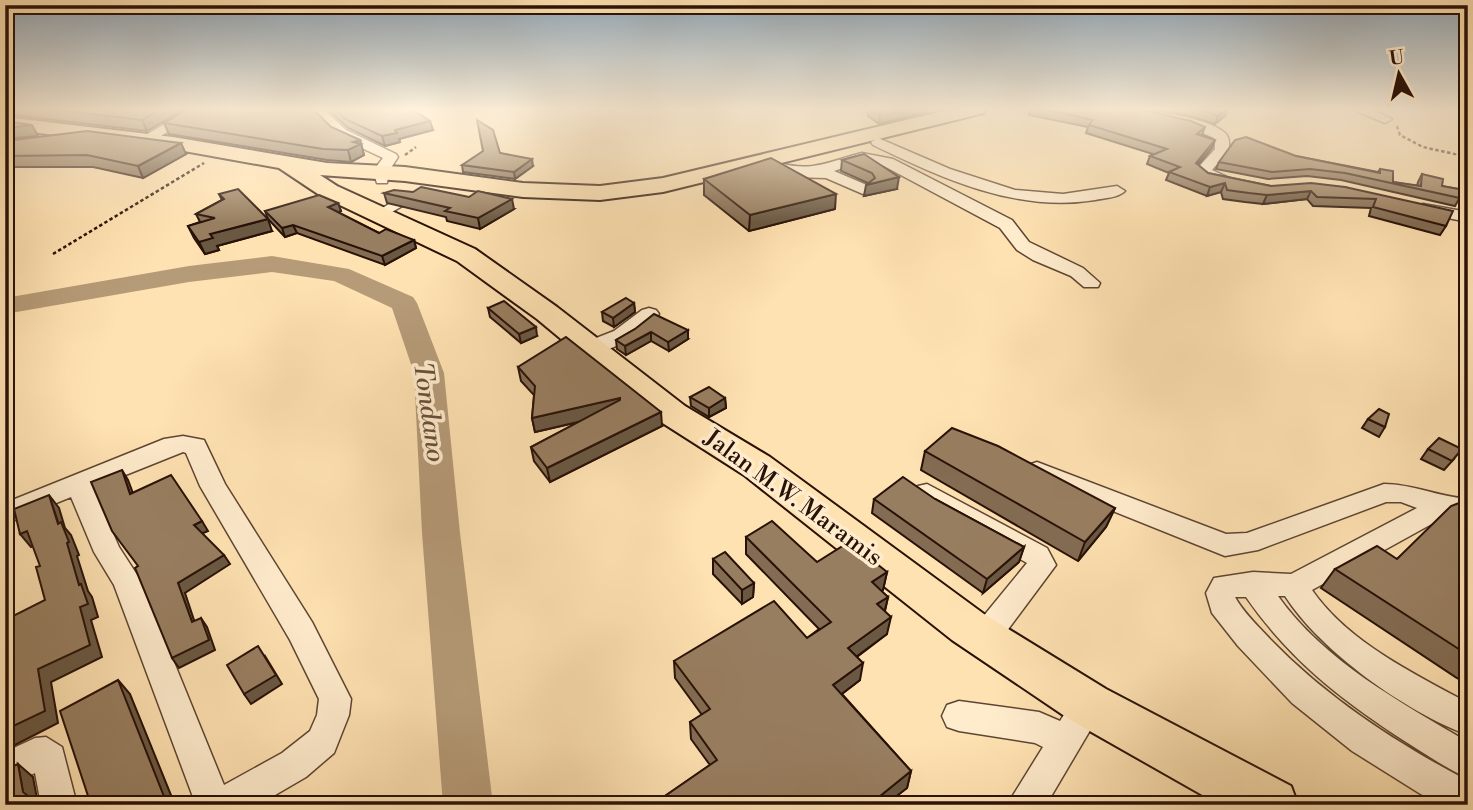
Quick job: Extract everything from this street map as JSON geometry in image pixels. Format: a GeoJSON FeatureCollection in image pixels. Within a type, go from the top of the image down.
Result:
{"type":"FeatureCollection","features":[{"type":"Feature","properties":{"kind":"highway"},"geometry":{"type":"LineString","coordinates":[[194,147],[225,151]]}},
{"type":"Feature","properties":{"kind":"highway"},"geometry":{"type":"LineString","coordinates":[[372,190],[431,188],[601,203],[671,192],[841,147]]}},
{"type":"Feature","properties":{"kind":"highway"},"geometry":{"type":"LineString","coordinates":[[752,169],[778,167],[859,147]]}},
{"type":"Feature","properties":{"kind":"highway","name":"Jalan M.W. Maramis"},"geometry":{"type":"LineString","coordinates":[[225,151],[286,163],[372,190],[520,292],[673,414],[757,466],[984,638],[1089,705],[1272,805]]}},
{"type":"Feature","properties":{"kind":"street"},"geometry":{"type":"LineString","coordinates":[[370,147],[391,157],[372,190]]}},
{"type":"Feature","properties":{"kind":"street"},"geometry":{"type":"LineString","coordinates":[[889,147],[958,177],[1016,193],[1064,199],[1117,191]]}},
{"type":"Feature","properties":{"kind":"street"},"geometry":{"type":"LineString","coordinates":[[1222,147],[1203,171],[1210,176],[1241,184]]}},
{"type":"Feature","properties":{"kind":"street"},"geometry":{"type":"LineString","coordinates":[[817,172],[862,158],[888,162],[1006,224],[1023,246],[1077,272],[1091,283]]}},
{"type":"Feature","properties":{"kind":"street"},"geometry":{"type":"LineString","coordinates":[[778,167],[792,172],[829,174],[863,189]]}},
{"type":"Feature","properties":{"kind":"street"},"geometry":{"type":"LineString","coordinates":[[1405,204],[1468,218]]}},
{"type":"Feature","properties":{"kind":"street"},"geometry":{"type":"LineString","coordinates":[[589,348],[622,336],[640,325],[649,314]]}},
{"type":"Feature","properties":{"kind":"street"},"geometry":{"type":"LineString","coordinates":[[5,514],[173,445],[195,446],[213,486],[301,631],[335,699],[333,715],[321,742],[246,799]]}},
{"type":"Feature","properties":{"kind":"street"},"geometry":{"type":"LineString","coordinates":[[1018,463],[1225,545],[1248,543],[1384,493],[1401,493],[1457,508]]}},
{"type":"Feature","properties":{"kind":"street"},"geometry":{"type":"LineString","coordinates":[[78,484],[108,552],[127,582],[214,805]]}},
{"type":"Feature","properties":{"kind":"street"},"geometry":{"type":"LineString","coordinates":[[927,493],[1037,556],[1042,565],[984,638]]}},
{"type":"Feature","properties":{"kind":"street"},"geometry":{"type":"LineString","coordinates":[[1457,508],[1294,586],[1224,586],[1220,593],[1222,604],[1273,665],[1336,722],[1381,752],[1468,800]]}},
{"type":"Feature","properties":{"kind":"street"},"geometry":{"type":"LineString","coordinates":[[1253,584],[1286,629],[1310,653],[1353,688],[1468,761]]}},
{"type":"Feature","properties":{"kind":"street"},"geometry":{"type":"LineString","coordinates":[[1294,586],[1305,606],[1326,628],[1359,653],[1468,720]]}},
{"type":"Feature","properties":{"kind":"street"},"geometry":{"type":"LineString","coordinates":[[1025,805],[1089,705]]}},
{"type":"Feature","properties":{"kind":"street"},"geometry":{"type":"LineString","coordinates":[[959,716],[1039,728],[1066,741]]}},
{"type":"Feature","properties":{"kind":"street"},"geometry":{"type":"LineString","coordinates":[[5,771],[35,755],[46,754],[50,759],[60,805]]}},
{"type":"Feature","properties":{"kind":"path"},"geometry":{"type":"LineString","coordinates":[[1426,147],[1442,153],[1468,157]]}},
{"type":"Feature","properties":{"kind":"path"},"geometry":{"type":"LineString","coordinates":[[53,254],[225,151]]}},
{"type":"Feature","properties":{"kind":"building"},"geometry":{"type":"Polygon","coordinates":[[[5,147],[174,147],[138,166],[87,155],[5,156],[5,147]]]}},
{"type":"Feature","properties":{"kind":"building"},"geometry":{"type":"Polygon","coordinates":[[[310,147],[355,147],[348,150],[310,147]]]}},
{"type":"Feature","properties":{"kind":"building"},"geometry":{"type":"Polygon","coordinates":[[[482,147],[498,147],[500,153],[532,159],[514,172],[462,165],[483,151],[482,147]]]}},
{"type":"Feature","properties":{"kind":"building"},"geometry":{"type":"Polygon","coordinates":[[[1160,147],[1209,147],[1196,163],[1208,173],[1271,186],[1311,183],[1345,187],[1453,211],[1446,226],[1373,207],[1376,199],[1317,197],[1311,191],[1267,195],[1227,190],[1225,183],[1210,187],[1169,172],[1180,167],[1150,156],[1167,149],[1160,147]]]}},
{"type":"Feature","properties":{"kind":"building"},"geometry":{"type":"Polygon","coordinates":[[[1230,147],[1272,147],[1296,156],[1380,173],[1380,169],[1393,171],[1393,182],[1421,186],[1422,174],[1443,179],[1442,186],[1464,190],[1460,198],[1345,173],[1310,169],[1272,172],[1219,162],[1230,147]]]}},
{"type":"Feature","properties":{"kind":"building"},"geometry":{"type":"Polygon","coordinates":[[[864,154],[899,177],[866,185],[875,178],[872,173],[842,160],[864,154]]]}},
{"type":"Feature","properties":{"kind":"building"},"geometry":{"type":"Polygon","coordinates":[[[771,158],[836,194],[750,215],[704,179],[771,158]]]}},
{"type":"Feature","properties":{"kind":"building"},"geometry":{"type":"Polygon","coordinates":[[[421,187],[469,197],[478,191],[512,199],[478,218],[445,211],[450,208],[384,193],[394,190],[413,192],[421,187]]]}},
{"type":"Feature","properties":{"kind":"building"},"geometry":{"type":"Polygon","coordinates":[[[238,189],[268,219],[210,234],[213,238],[199,242],[188,226],[215,218],[196,214],[224,199],[219,194],[238,189]]]}},
{"type":"Feature","properties":{"kind":"building"},"geometry":{"type":"Polygon","coordinates":[[[319,195],[338,203],[328,207],[379,233],[386,229],[414,240],[382,256],[293,225],[282,228],[265,211],[319,195]]]}},
{"type":"Feature","properties":{"kind":"building"},"geometry":{"type":"Polygon","coordinates":[[[626,298],[634,303],[613,318],[602,312],[626,298]]]}},
{"type":"Feature","properties":{"kind":"building"},"geometry":{"type":"Polygon","coordinates":[[[504,301],[536,327],[519,334],[488,308],[504,301]]]}},
{"type":"Feature","properties":{"kind":"building"},"geometry":{"type":"Polygon","coordinates":[[[654,314],[688,330],[668,342],[651,332],[625,346],[616,340],[635,329],[654,314]]]}},
{"type":"Feature","properties":{"kind":"building"},"geometry":{"type":"Polygon","coordinates":[[[566,337],[661,412],[547,468],[531,447],[620,400],[532,418],[535,386],[518,367],[566,337]]]}},
{"type":"Feature","properties":{"kind":"building"},"geometry":{"type":"Polygon","coordinates":[[[709,387],[725,398],[709,408],[690,397],[709,387]]]}},
{"type":"Feature","properties":{"kind":"building"},"geometry":{"type":"Polygon","coordinates":[[[1379,409],[1389,414],[1385,427],[1368,419],[1379,409]]]}},
{"type":"Feature","properties":{"kind":"building"},"geometry":{"type":"Polygon","coordinates":[[[952,428],[998,446],[1115,508],[1085,542],[925,451],[952,428]]]}},
{"type":"Feature","properties":{"kind":"building"},"geometry":{"type":"Polygon","coordinates":[[[1439,438],[1462,449],[1452,461],[1428,449],[1439,438]]]}},
{"type":"Feature","properties":{"kind":"building"},"geometry":{"type":"Polygon","coordinates":[[[122,470],[130,494],[171,475],[202,521],[194,525],[224,555],[178,583],[192,622],[201,618],[209,640],[172,658],[135,568],[138,566],[112,531],[91,482],[122,470]]]}},
{"type":"Feature","properties":{"kind":"building"},"geometry":{"type":"Polygon","coordinates":[[[903,477],[935,499],[1024,547],[987,579],[874,499],[903,477]]]}},
{"type":"Feature","properties":{"kind":"building"},"geometry":{"type":"Polygon","coordinates":[[[49,495],[58,524],[61,522],[69,542],[67,543],[79,585],[81,584],[88,604],[80,607],[90,645],[38,669],[45,711],[5,730],[5,620],[45,600],[36,567],[40,566],[27,531],[20,534],[14,509],[49,495]]]}},
{"type":"Feature","properties":{"kind":"building"},"geometry":{"type":"Polygon","coordinates":[[[1468,501],[1468,655],[1335,569],[1377,546],[1397,559],[1451,506],[1468,501]]]}},
{"type":"Feature","properties":{"kind":"building"},"geometry":{"type":"Polygon","coordinates":[[[772,521],[817,562],[849,542],[887,572],[872,582],[888,597],[877,604],[891,617],[848,648],[863,663],[833,685],[911,771],[869,805],[652,805],[717,760],[690,722],[710,709],[674,661],[774,601],[807,638],[831,622],[746,537],[772,521]]]}},
{"type":"Feature","properties":{"kind":"building"},"geometry":{"type":"Polygon","coordinates":[[[725,552],[754,583],[742,590],[713,559],[725,552]]]}},
{"type":"Feature","properties":{"kind":"building"},"geometry":{"type":"Polygon","coordinates":[[[258,646],[276,675],[244,694],[227,665],[258,646]]]}},
{"type":"Feature","properties":{"kind":"building"},"geometry":{"type":"Polygon","coordinates":[[[118,680],[165,799],[156,805],[91,805],[60,711],[118,680]]]}},
{"type":"Feature","properties":{"kind":"building"},"geometry":{"type":"Polygon","coordinates":[[[18,764],[23,792],[27,795],[29,805],[5,805],[5,770],[18,764]]]}},
{"type":"Feature","properties":{"kind":"waterway","name":"Tondano"},"geometry":{"type":"LineString","coordinates":[[5,306],[189,274],[272,264],[340,274],[404,303],[429,373],[441,533],[468,805]]}}]}
